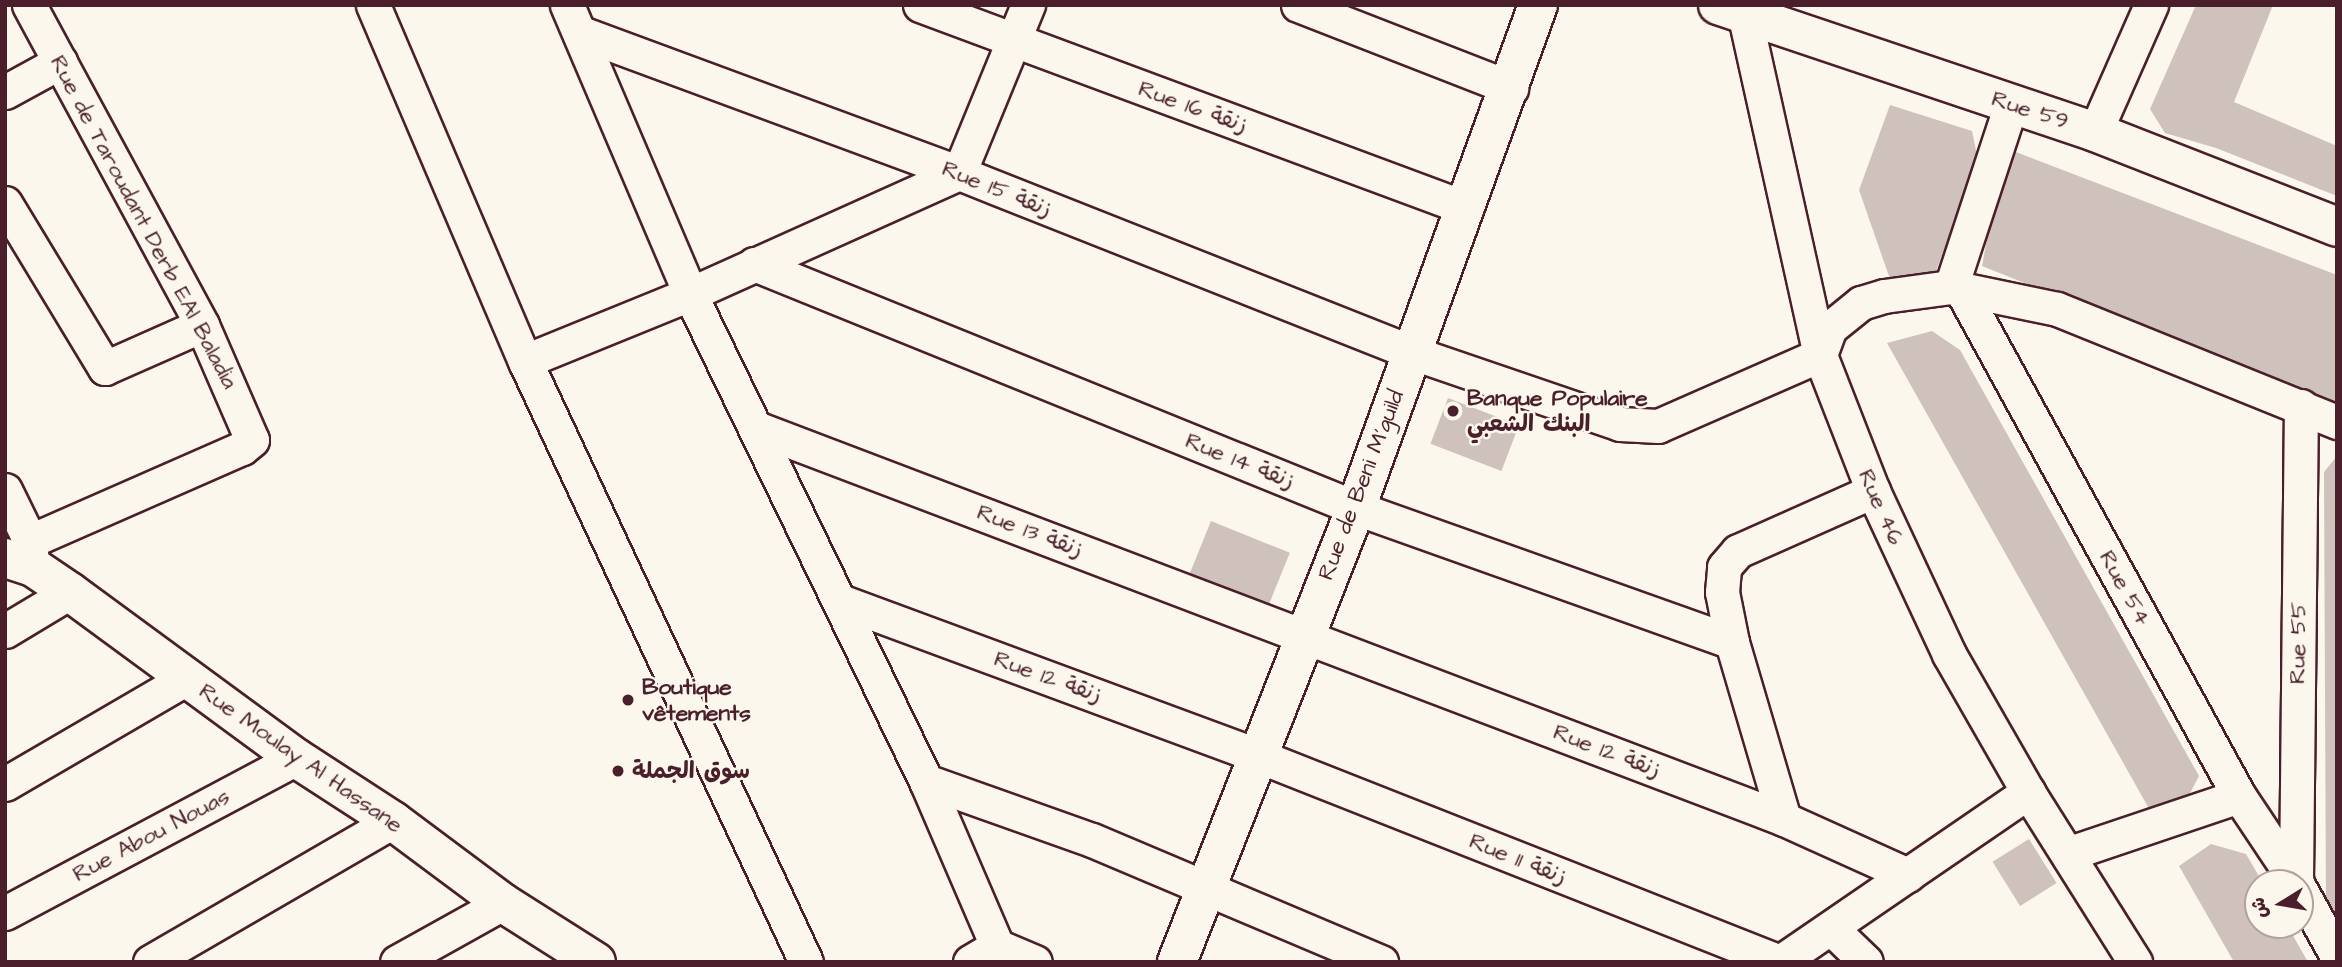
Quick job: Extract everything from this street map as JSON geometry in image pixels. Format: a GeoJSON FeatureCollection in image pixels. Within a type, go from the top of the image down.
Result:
{"type":"FeatureCollection","features":[{"type":"Feature","properties":{"kind":"street","name":"Rue de Taroudant Derb EAl Baladia"},"geometry":{"type":"LineString","coordinates":[[23,555],[252,440],[202,325],[29,5]]}},
{"type":"Feature","properties":{"kind":"street"},"geometry":{"type":"LineString","coordinates":[[373,5],[525,361],[806,962]]}},
{"type":"Feature","properties":{"kind":"street","name":"Rue 16 زنقة"},"geometry":{"type":"LineString","coordinates":[[920,5],[1466,208]]}},
{"type":"Feature","properties":{"kind":"street"},"geometry":{"type":"LineString","coordinates":[[525,361],[690,294],[958,173],[1028,5]]}},
{"type":"Feature","properties":{"kind":"street"},"geometry":{"type":"LineString","coordinates":[[1298,5],[1510,88]]}},
{"type":"Feature","properties":{"kind":"street","name":"Rue de Beni M'guild"},"geometry":{"type":"LineString","coordinates":[[1177,962],[1202,890],[1356,508],[1410,352],[1466,208],[1538,5]]}},
{"type":"Feature","properties":{"kind":"street"},"geometry":{"type":"LineString","coordinates":[[2095,132],[2151,5]]}},
{"type":"Feature","properties":{"kind":"street","name":"Rue 59"},"geometry":{"type":"LineString","coordinates":[[1737,9],[2095,132],[2337,227]]}},
{"type":"Feature","properties":{"kind":"street","name":"Rue 46"},"geometry":{"type":"LineString","coordinates":[[1737,9],[1821,355],[1873,491],[1949,654],[2028,792],[2070,853],[2135,962]]}},
{"type":"Feature","properties":{"kind":"street"},"geometry":{"type":"LineString","coordinates":[[574,19],[690,294],[926,781],[984,954],[1035,962]]}},
{"type":"Feature","properties":{"kind":"street","name":"Rue 15 زنقة"},"geometry":{"type":"LineString","coordinates":[[574,19],[1410,352]]}},
{"type":"Feature","properties":{"kind":"street"},"geometry":{"type":"LineString","coordinates":[[5,92],[60,62]]}},
{"type":"Feature","properties":{"kind":"street"},"geometry":{"type":"LineString","coordinates":[[1956,288],[2011,104]]}},
{"type":"Feature","properties":{"kind":"street"},"geometry":{"type":"LineString","coordinates":[[5,203],[105,369],[202,325]]}},
{"type":"Feature","properties":{"kind":"street","name":"Rue 14 زنقة"},"geometry":{"type":"LineString","coordinates":[[754,264],[1356,508],[1732,642]]}},
{"type":"Feature","properties":{"kind":"street"},"geometry":{"type":"LineString","coordinates":[[1410,352],[1620,424],[1658,426],[1821,355],[1829,328],[1861,303],[1884,296],[1956,288],[2057,309],[2337,422]]}},
{"type":"Feature","properties":{"kind":"street","name":"Rue 54"},"geometry":{"type":"LineString","coordinates":[[1956,288],[2239,796],[2288,869]]}},
{"type":"Feature","properties":{"kind":"street","name":"Rue 55"},"geometry":{"type":"LineString","coordinates":[[2298,869],[2301,406]]}},
{"type":"Feature","properties":{"kind":"street","name":"Rue 13 زنقة"},"geometry":{"type":"LineString","coordinates":[[756,428],[1304,634]]}},
{"type":"Feature","properties":{"kind":"street"},"geometry":{"type":"LineString","coordinates":[[5,490],[23,555]]}},
{"type":"Feature","properties":{"kind":"street"},"geometry":{"type":"LineString","coordinates":[[1784,819],[1732,642],[1722,592],[1724,567],[1738,551],[1873,491]]}},
{"type":"Feature","properties":{"kind":"street","name":"Rue Moulay Al Hassane"},"geometry":{"type":"LineString","coordinates":[[23,555],[296,758],[393,821],[503,904],[596,962]]}},
{"type":"Feature","properties":{"kind":"street"},"geometry":{"type":"LineString","coordinates":[[5,631],[70,592]]}},
{"type":"Feature","properties":{"kind":"street","name":"Rue 12 زنقة"},"geometry":{"type":"LineString","coordinates":[[840,601],[1256,755]]}},
{"type":"Feature","properties":{"kind":"street","name":"Rue 12 زنقة"},"geometry":{"type":"LineString","coordinates":[[1304,634],[1784,819],[1908,876]]}},
{"type":"Feature","properties":{"kind":"street"},"geometry":{"type":"LineString","coordinates":[[5,785],[187,678]]}},
{"type":"Feature","properties":{"kind":"street","name":"Rue 11 زنقة"},"geometry":{"type":"LineString","coordinates":[[1256,755],[1780,962]]}},
{"type":"Feature","properties":{"kind":"street","name":"Rue Abou Nouas"},"geometry":{"type":"LineString","coordinates":[[5,913],[296,758]]}},
{"type":"Feature","properties":{"kind":"street"},"geometry":{"type":"LineString","coordinates":[[926,781],[1092,840],[1202,890],[1381,962]]}},
{"type":"Feature","properties":{"kind":"street"},"geometry":{"type":"LineString","coordinates":[[1780,962],[1832,929],[2028,792]]}},
{"type":"Feature","properties":{"kind":"street"},"geometry":{"type":"LineString","coordinates":[[2070,853],[2239,796]]}},
{"type":"Feature","properties":{"kind":"street"},"geometry":{"type":"LineString","coordinates":[[150,962],[393,821]]}},
{"type":"Feature","properties":{"kind":"street"},"geometry":{"type":"LineString","coordinates":[[397,962],[503,904]]}},
{"type":"Feature","properties":{"kind":"street","name":"Rue 54"},"geometry":{"type":"LineString","coordinates":[[2314,914],[2337,956]]}},
{"type":"Feature","properties":{"kind":"street"},"geometry":{"type":"LineString","coordinates":[[1832,929],[1866,962]]}},
{"type":"Feature","properties":{"kind":"building"},"geometry":{"type":"Polygon","coordinates":[[[2196,5],[2273,5],[2234,102],[2337,146],[2337,196],[2216,148],[2165,133],[2150,109],[2196,5]]]}},
{"type":"Feature","properties":{"kind":"building"},"geometry":{"type":"Polygon","coordinates":[[[1890,105],[1972,131],[1978,160],[1934,276],[1891,282],[1859,190],[1890,105]]]}},
{"type":"Feature","properties":{"kind":"building"},"geometry":{"type":"Polygon","coordinates":[[[2016,152],[2337,275],[2337,407],[1982,266],[1991,218],[2016,152]]]}},
{"type":"Feature","properties":{"kind":"building"},"geometry":{"type":"Polygon","coordinates":[[[1932,331],[1960,350],[2199,776],[2188,797],[2152,814],[1887,343],[1932,331]]]}},
{"type":"Feature","properties":{"kind":"building"},"geometry":{"type":"Polygon","coordinates":[[[1448,398],[1519,425],[1501,471],[1430,444],[1448,398]]]}},
{"type":"Feature","properties":{"kind":"building"},"geometry":{"type":"Polygon","coordinates":[[[2337,456],[2337,929],[2326,910],[2324,472],[2337,456]]]}},
{"type":"Feature","properties":{"kind":"building"},"geometry":{"type":"Polygon","coordinates":[[[1211,521],[1290,553],[1267,609],[1188,578],[1211,521]]]}},
{"type":"Feature","properties":{"kind":"building"},"geometry":{"type":"Polygon","coordinates":[[[2029,839],[2057,883],[2020,906],[1993,862],[2029,839]]]}},
{"type":"Feature","properties":{"kind":"building"},"geometry":{"type":"Polygon","coordinates":[[[2211,844],[2246,854],[2255,869],[2244,869],[2244,939],[2295,939],[2308,962],[2234,962],[2179,866],[2211,844]]]}},
{"type":"Feature","properties":{"kind":"place","name":"Banque Populaire البنك الشعبي"},"geometry":{"type":"Point","coordinates":[1453,411]}},
{"type":"Feature","properties":{"kind":"place","name":"Boutique vêtements"},"geometry":{"type":"Point","coordinates":[628,700]}},
{"type":"Feature","properties":{"kind":"place","name":"سوق الجملة"},"geometry":{"type":"Point","coordinates":[618,771]}}]}
